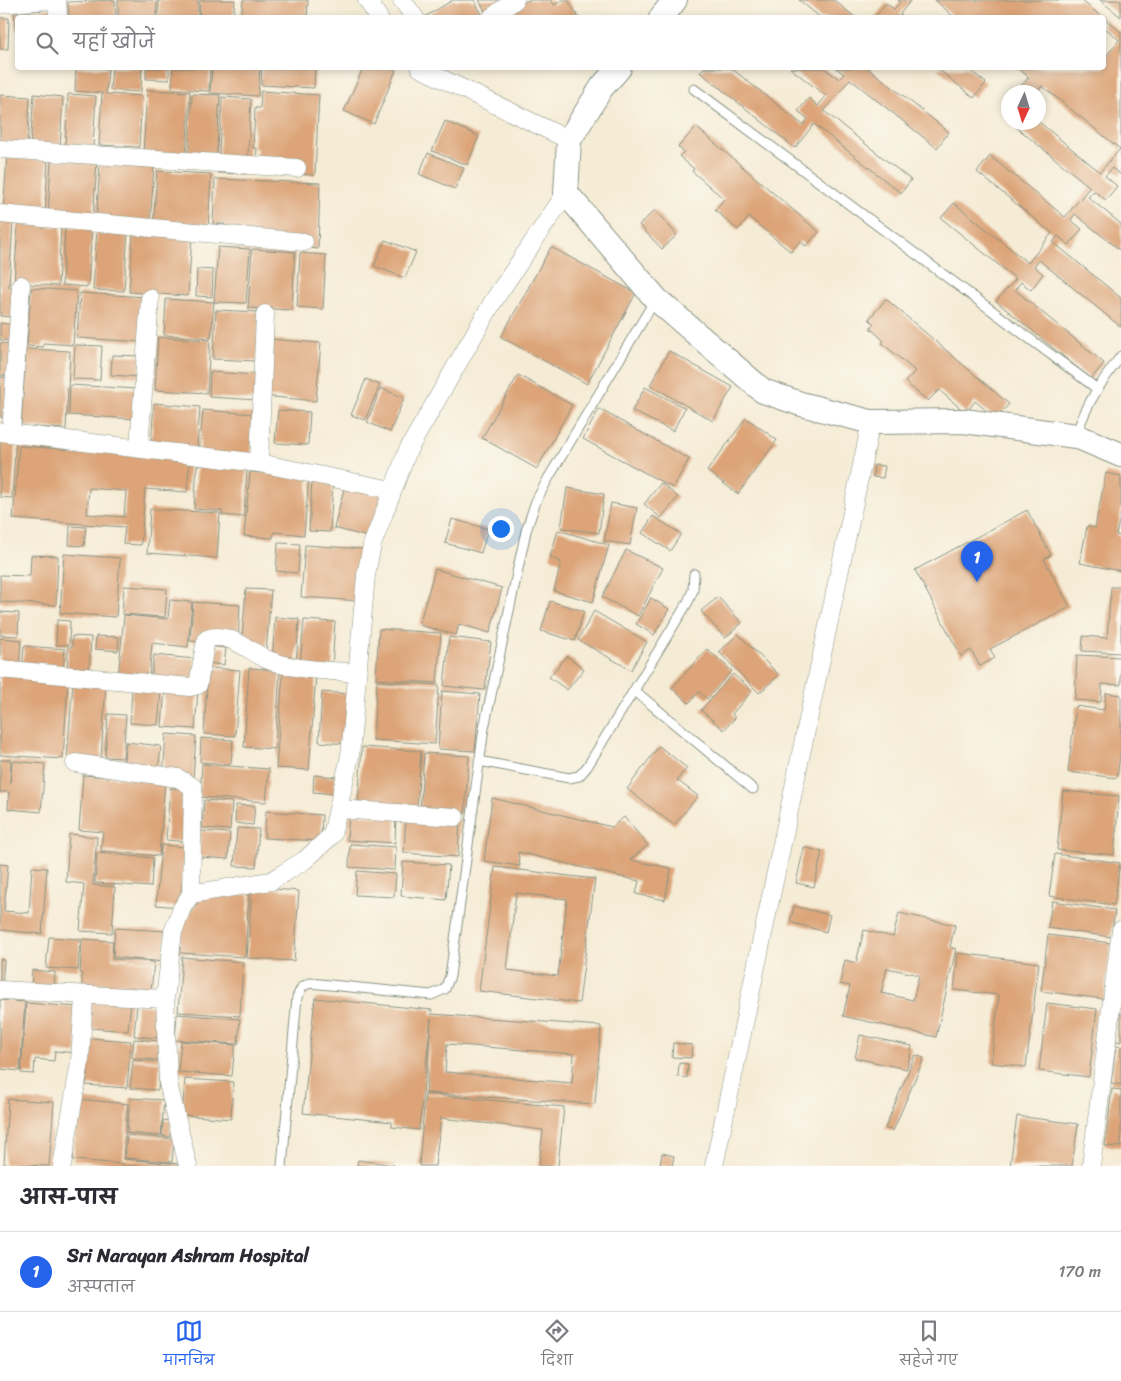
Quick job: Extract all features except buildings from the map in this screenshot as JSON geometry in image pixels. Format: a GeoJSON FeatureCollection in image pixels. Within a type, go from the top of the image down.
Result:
{"type":"FeatureCollection","features":[{"type":"Feature","properties":{"kind":"street"},"geometry":{"type":"LineString","coordinates":[[0,4],[51,0]]}},
{"type":"Feature","properties":{"kind":"street"},"geometry":{"type":"LineString","coordinates":[[57,0],[58,15]]}},
{"type":"Feature","properties":{"kind":"street"},"geometry":{"type":"LineString","coordinates":[[367,0],[378,15]]}},
{"type":"Feature","properties":{"kind":"street"},"geometry":{"type":"LineString","coordinates":[[402,0],[413,15]]}},
{"type":"Feature","properties":{"kind":"street"},"geometry":{"type":"LineString","coordinates":[[496,15],[515,0]]}},
{"type":"Feature","properties":{"kind":"street"},"geometry":{"type":"LineString","coordinates":[[663,15],[675,0]]}},
{"type":"Feature","properties":{"kind":"street"},"geometry":{"type":"LineString","coordinates":[[424,70],[569,140]]}},
{"type":"Feature","properties":{"kind":"street"},"geometry":{"type":"LineString","coordinates":[[191,894],[271,881],[305,860],[332,835],[350,756],[366,575],[372,545],[392,490],[408,450],[494,300],[566,193],[569,140],[602,87],[617,70]]}},
{"type":"Feature","properties":{"kind":"street"},"geometry":{"type":"LineString","coordinates":[[0,149],[297,168]]}},
{"type":"Feature","properties":{"kind":"street"},"geometry":{"type":"LineString","coordinates":[[566,193],[656,298],[763,391],[802,404],[871,422],[964,421],[1076,436],[1121,455]]}},
{"type":"Feature","properties":{"kind":"street"},"geometry":{"type":"LineString","coordinates":[[0,214],[304,242]]}},
{"type":"Feature","properties":{"kind":"street"},"geometry":{"type":"LineString","coordinates":[[21,284],[6,432],[259,463],[392,490]]}},
{"type":"Feature","properties":{"kind":"street"},"geometry":{"type":"LineString","coordinates":[[139,447],[150,298]]}},
{"type":"Feature","properties":{"kind":"street"},"geometry":{"type":"LineString","coordinates":[[259,463],[265,314]]}},
{"type":"Feature","properties":{"kind":"street"},"geometry":{"type":"LineString","coordinates":[[714,1166],[871,422]]}},
{"type":"Feature","properties":{"kind":"street"},"geometry":{"type":"LineString","coordinates":[[0,669],[190,687],[198,685],[204,645],[207,639],[215,636],[228,638],[280,664],[357,673]]}},
{"type":"Feature","properties":{"kind":"street"},"geometry":{"type":"LineString","coordinates":[[75,763],[178,778],[193,787],[191,894],[182,908],[173,932],[165,999],[168,1082],[188,1166]]}},
{"type":"Feature","properties":{"kind":"street"},"geometry":{"type":"LineString","coordinates":[[339,809],[454,817]]}},
{"type":"Feature","properties":{"kind":"street"},"geometry":{"type":"LineString","coordinates":[[1091,1166],[1121,930]]}},
{"type":"Feature","properties":{"kind":"street"},"geometry":{"type":"LineString","coordinates":[[0,990],[165,999]]}},
{"type":"Feature","properties":{"kind":"street"},"geometry":{"type":"LineString","coordinates":[[62,1166],[80,1062],[84,996]]}},
{"type":"Feature","properties":{"kind":"lane"},"geometry":{"type":"LineString","coordinates":[[694,89],[1096,388]]}},
{"type":"Feature","properties":{"kind":"lane"},"geometry":{"type":"LineString","coordinates":[[282,1166],[297,996],[302,987],[310,983],[432,994],[445,989],[450,976],[479,761],[491,694],[524,540],[536,501],[656,298]]}},
{"type":"Feature","properties":{"kind":"lane"},"geometry":{"type":"LineString","coordinates":[[1076,436],[1088,403],[1096,388],[1121,356]]}},
{"type":"Feature","properties":{"kind":"lane"},"geometry":{"type":"LineString","coordinates":[[479,761],[569,778],[579,776],[587,767],[635,691],[688,602],[693,590],[694,574]]}},
{"type":"Feature","properties":{"kind":"lane"},"geometry":{"type":"LineString","coordinates":[[635,691],[753,789]]}},
{"type":"Feature","properties":{"kind":"place","name":"Sri Narayan Ashram Hospital"},"geometry":{"type":"Point","coordinates":[977,582]}}]}
